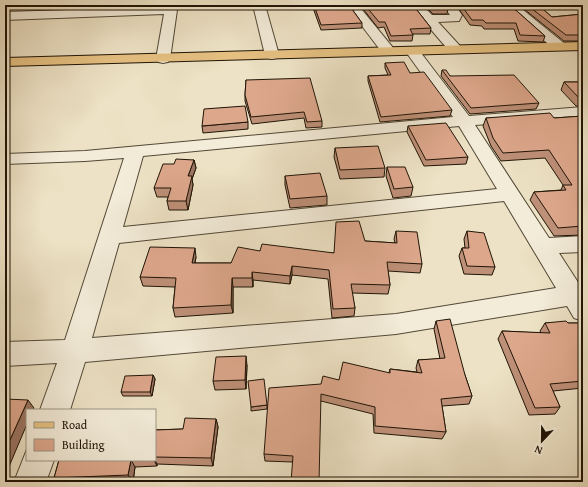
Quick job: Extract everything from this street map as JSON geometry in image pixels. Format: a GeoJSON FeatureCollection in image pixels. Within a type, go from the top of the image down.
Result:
{"type":"FeatureCollection","features":[{"type":"Feature","properties":{"kind":"main road"},"geometry":{"type":"LineString","coordinates":[[5,62],[412,52],[583,46]]}},
{"type":"Feature","properties":{"kind":"street"},"geometry":{"type":"LineString","coordinates":[[259,5],[272,55]]}},
{"type":"Feature","properties":{"kind":"street"},"geometry":{"type":"LineString","coordinates":[[352,5],[389,52]]}},
{"type":"Feature","properties":{"kind":"street"},"geometry":{"type":"LineString","coordinates":[[416,5],[456,50]]}},
{"type":"Feature","properties":{"kind":"street"},"geometry":{"type":"LineString","coordinates":[[429,19],[456,18],[456,15],[449,5]]}},
{"type":"Feature","properties":{"kind":"street"},"geometry":{"type":"LineString","coordinates":[[510,5],[560,47]]}},
{"type":"Feature","properties":{"kind":"street"},"geometry":{"type":"LineString","coordinates":[[5,16],[171,7],[163,58]]}},
{"type":"Feature","properties":{"kind":"street"},"geometry":{"type":"LineString","coordinates":[[5,354],[75,351],[396,324],[578,303],[464,121],[412,52]]}},
{"type":"Feature","properties":{"kind":"street"},"geometry":{"type":"LineString","coordinates":[[5,159],[85,156],[135,152],[464,121],[583,112]]}},
{"type":"Feature","properties":{"kind":"street"},"geometry":{"type":"LineString","coordinates":[[55,409],[75,351],[135,152]]}},
{"type":"Feature","properties":{"kind":"street"},"geometry":{"type":"LineString","coordinates":[[110,236],[510,194]]}},
{"type":"Feature","properties":{"kind":"street"},"geometry":{"type":"LineString","coordinates":[[542,246],[583,244]]}},
{"type":"Feature","properties":{"kind":"street"},"geometry":{"type":"LineString","coordinates":[[30,482],[38,461]]}},
{"type":"Feature","properties":{"kind":"building"},"geometry":{"type":"Polygon","coordinates":[[[314,5],[349,5],[362,23],[321,25],[314,5]]]}},
{"type":"Feature","properties":{"kind":"building"},"geometry":{"type":"Polygon","coordinates":[[[365,5],[413,5],[431,28],[410,29],[413,35],[391,36],[385,22],[379,22],[365,5]]]}},
{"type":"Feature","properties":{"kind":"building"},"geometry":{"type":"Polygon","coordinates":[[[430,5],[446,5],[448,8],[434,8],[430,5]]]}},
{"type":"Feature","properties":{"kind":"building"},"geometry":{"type":"Polygon","coordinates":[[[461,5],[510,5],[545,36],[520,35],[516,23],[486,23],[483,20],[472,20],[461,5]]]}},
{"type":"Feature","properties":{"kind":"building"},"geometry":{"type":"Polygon","coordinates":[[[527,5],[538,5],[552,17],[583,14],[583,35],[566,35],[527,5]]]}},
{"type":"Feature","properties":{"kind":"building"},"geometry":{"type":"Polygon","coordinates":[[[404,62],[410,73],[424,72],[452,110],[381,117],[368,76],[391,75],[385,63],[404,62]]]}},
{"type":"Feature","properties":{"kind":"building"},"geometry":{"type":"Polygon","coordinates":[[[442,70],[446,70],[450,76],[514,75],[539,103],[471,108],[442,70]]]}},
{"type":"Feature","properties":{"kind":"building"},"geometry":{"type":"Polygon","coordinates":[[[310,78],[322,121],[307,122],[304,112],[251,117],[245,95],[246,80],[310,78]]]}},
{"type":"Feature","properties":{"kind":"building"},"geometry":{"type":"Polygon","coordinates":[[[564,82],[583,82],[583,98],[579,98],[564,82]]]}},
{"type":"Feature","properties":{"kind":"building"},"geometry":{"type":"Polygon","coordinates":[[[245,106],[248,122],[202,126],[204,109],[245,106]]]}},
{"type":"Feature","properties":{"kind":"building"},"geometry":{"type":"Polygon","coordinates":[[[550,113],[554,118],[583,116],[583,226],[558,228],[534,192],[566,190],[563,185],[572,185],[549,150],[503,153],[493,138],[486,118],[550,113]]]}},
{"type":"Feature","properties":{"kind":"building"},"geometry":{"type":"Polygon","coordinates":[[[446,123],[468,157],[426,160],[408,126],[446,123]]]}},
{"type":"Feature","properties":{"kind":"building"},"geometry":{"type":"Polygon","coordinates":[[[378,146],[385,168],[340,170],[335,148],[378,146]]]}},
{"type":"Feature","properties":{"kind":"building"},"geometry":{"type":"Polygon","coordinates":[[[176,159],[194,160],[188,176],[192,176],[186,201],[167,201],[171,188],[154,188],[163,164],[174,164],[176,159]]]}},
{"type":"Feature","properties":{"kind":"building"},"geometry":{"type":"Polygon","coordinates":[[[387,167],[405,167],[413,187],[394,189],[387,167]]]}},
{"type":"Feature","properties":{"kind":"building"},"geometry":{"type":"Polygon","coordinates":[[[320,173],[327,196],[290,199],[285,176],[320,173]]]}},
{"type":"Feature","properties":{"kind":"building"},"geometry":{"type":"Polygon","coordinates":[[[359,221],[365,241],[397,243],[396,231],[417,232],[422,264],[387,262],[390,285],[351,284],[355,308],[333,309],[329,270],[292,266],[290,276],[252,272],[252,278],[232,278],[231,305],[173,308],[176,278],[140,277],[150,247],[195,248],[192,263],[231,263],[238,247],[260,251],[262,244],[334,253],[336,222],[359,221]]]}},
{"type":"Feature","properties":{"kind":"building"},"geometry":{"type":"Polygon","coordinates":[[[467,231],[484,233],[495,267],[467,266],[462,248],[469,248],[467,231]]]}},
{"type":"Feature","properties":{"kind":"building"},"geometry":{"type":"Polygon","coordinates":[[[450,319],[472,396],[441,399],[446,432],[375,426],[375,407],[321,394],[319,482],[291,482],[293,456],[264,454],[269,388],[321,384],[323,376],[339,380],[343,362],[390,373],[390,369],[422,373],[418,360],[445,358],[436,321],[450,319]]]}},
{"type":"Feature","properties":{"kind":"building"},"geometry":{"type":"Polygon","coordinates":[[[566,321],[568,323],[583,323],[583,381],[550,384],[560,407],[535,408],[502,331],[550,333],[545,323],[566,321]]]}},
{"type":"Feature","properties":{"kind":"building"},"geometry":{"type":"Polygon","coordinates":[[[246,356],[245,380],[213,381],[216,357],[246,356]]]}},
{"type":"Feature","properties":{"kind":"building"},"geometry":{"type":"Polygon","coordinates":[[[153,375],[150,392],[121,392],[125,376],[153,375]]]}},
{"type":"Feature","properties":{"kind":"building"},"geometry":{"type":"Polygon","coordinates":[[[264,379],[267,405],[251,407],[248,381],[264,379]]]}},
{"type":"Feature","properties":{"kind":"building"},"geometry":{"type":"Polygon","coordinates":[[[5,399],[28,400],[5,451],[5,399]]]}},
{"type":"Feature","properties":{"kind":"building"},"geometry":{"type":"Polygon","coordinates":[[[185,418],[216,419],[211,458],[156,457],[156,430],[183,429],[185,418]]]}},
{"type":"Feature","properties":{"kind":"building"},"geometry":{"type":"Polygon","coordinates":[[[59,461],[131,461],[128,475],[54,478],[59,461]]]}}]}
